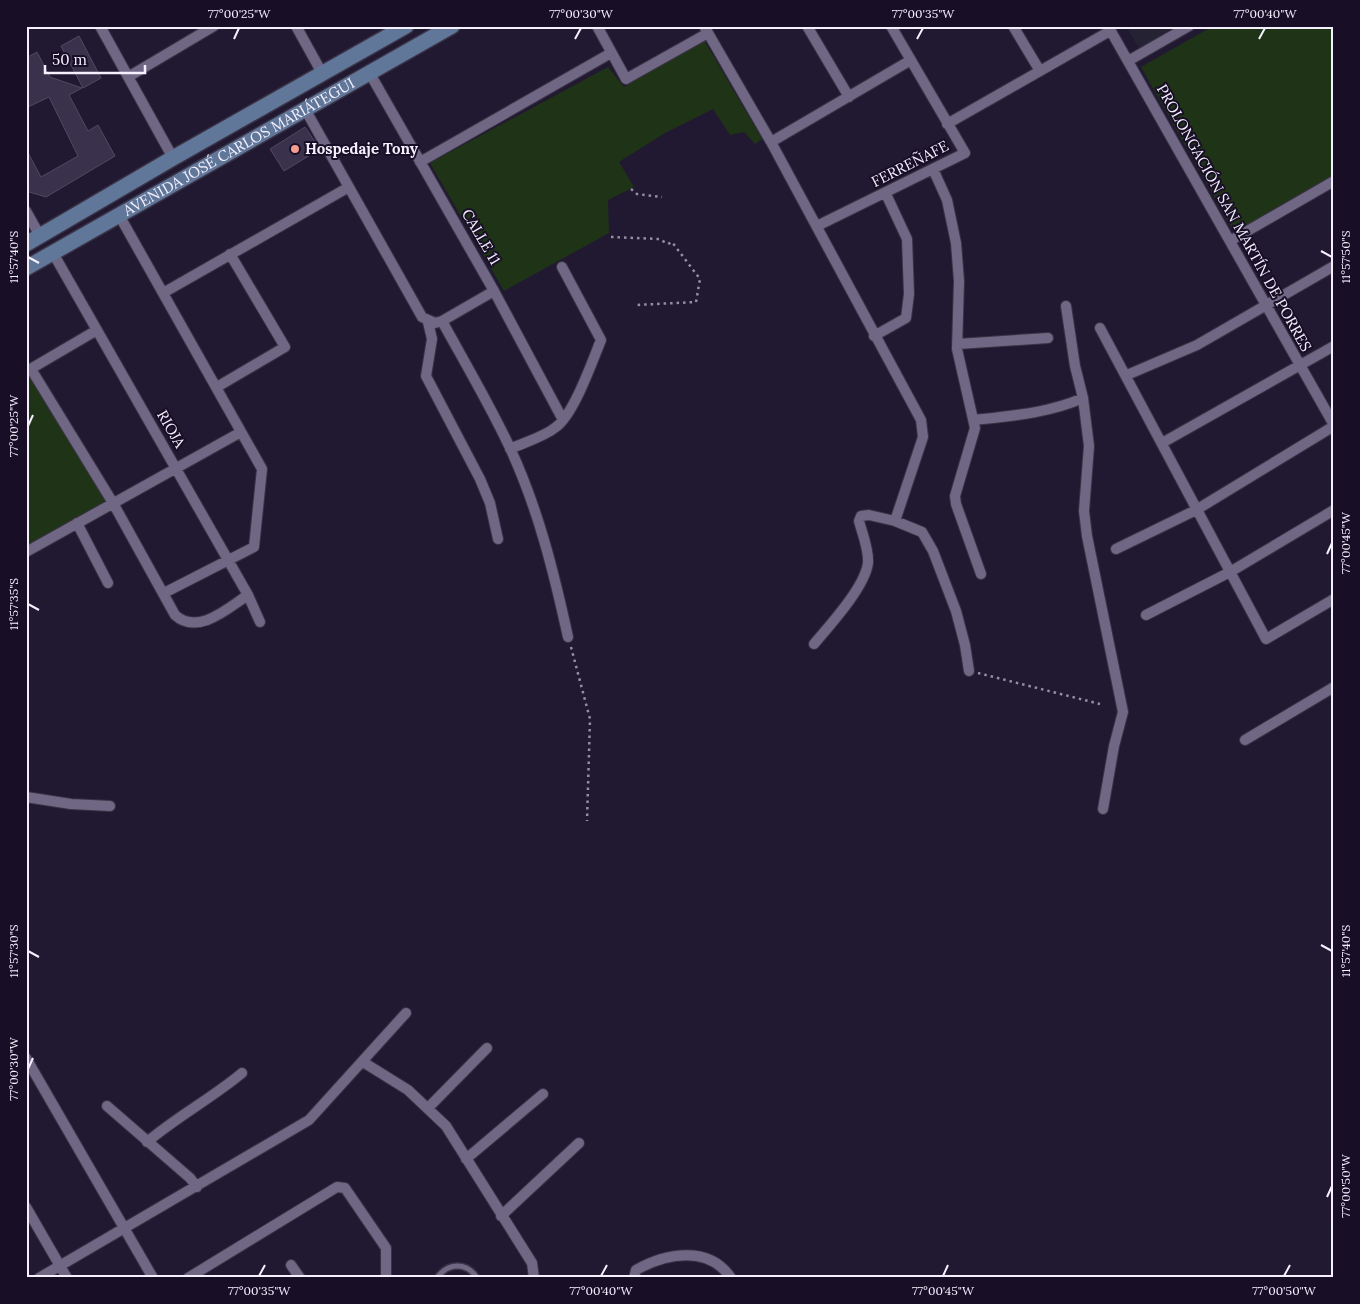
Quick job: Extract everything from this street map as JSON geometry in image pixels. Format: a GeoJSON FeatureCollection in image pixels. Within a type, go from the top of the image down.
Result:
{"type":"FeatureCollection","features":[{"type":"Feature","properties":{"kind":"main road","name":"AVENIDA JOSÉ CARLOS MARIÁTEGUI"},"geometry":{"type":"LineString","coordinates":[[26,244],[406,26]]}},
{"type":"Feature","properties":{"kind":"main road","name":"AVENIDA JOSÉ CARLOS MARIÁTEGUI"},"geometry":{"type":"LineString","coordinates":[[26,268],[452,26]]}},
{"type":"Feature","properties":{"kind":"main road"},"geometry":{"type":"LineString","coordinates":[[379,42],[389,61]]}},
{"type":"Feature","properties":{"kind":"street"},"geometry":{"type":"LineString","coordinates":[[100,26],[173,158]]}},
{"type":"Feature","properties":{"kind":"street"},"geometry":{"type":"LineString","coordinates":[[128,77],[214,26]]}},
{"type":"Feature","properties":{"kind":"street"},"geometry":{"type":"LineString","coordinates":[[296,26],[322,73]]}},
{"type":"Feature","properties":{"kind":"street"},"geometry":{"type":"LineString","coordinates":[[597,26],[626,79],[706,29],[771,142],[924,427],[923,437],[895,521]]}},
{"type":"Feature","properties":{"kind":"street"},"geometry":{"type":"LineString","coordinates":[[807,26],[849,97]]}},
{"type":"Feature","properties":{"kind":"street","name":"FERREÑAFE"},"geometry":{"type":"LineString","coordinates":[[817,226],[886,194],[965,153],[891,26]]}},
{"type":"Feature","properties":{"kind":"street"},"geometry":{"type":"LineString","coordinates":[[1013,26],[1040,71]]}},
{"type":"Feature","properties":{"kind":"street"},"geometry":{"type":"LineString","coordinates":[[1128,61],[1189,26]]}},
{"type":"Feature","properties":{"kind":"street"},"geometry":{"type":"LineString","coordinates":[[948,124],[1109,29]]}},
{"type":"Feature","properties":{"kind":"street","name":"PROLONGACIÓN SAN MARTÍN DE PORRES"},"geometry":{"type":"LineString","coordinates":[[1109,29],[1334,426]]}},
{"type":"Feature","properties":{"kind":"street"},"geometry":{"type":"LineString","coordinates":[[420,162],[611,53]]}},
{"type":"Feature","properties":{"kind":"street"},"geometry":{"type":"LineString","coordinates":[[771,142],[911,60]]}},
{"type":"Feature","properties":{"kind":"street","name":"CALLE 11"},"geometry":{"type":"LineString","coordinates":[[369,72],[494,291],[563,420]]}},
{"type":"Feature","properties":{"kind":"street"},"geometry":{"type":"LineString","coordinates":[[305,109],[422,317],[428,322],[442,321],[494,291]]}},
{"type":"Feature","properties":{"kind":"street"},"geometry":{"type":"LineString","coordinates":[[933,169],[947,200],[956,243],[959,281],[958,344],[975,428],[973,441],[955,496],[956,504],[981,574]]}},
{"type":"Feature","properties":{"kind":"street"},"geometry":{"type":"LineString","coordinates":[[1230,241],[1334,181]]}},
{"type":"Feature","properties":{"kind":"street"},"geometry":{"type":"LineString","coordinates":[[163,293],[349,187]]}},
{"type":"Feature","properties":{"kind":"street"},"geometry":{"type":"LineString","coordinates":[[874,336],[907,317],[909,294],[907,239],[886,194]]}},
{"type":"Feature","properties":{"kind":"street"},"geometry":{"type":"LineString","coordinates":[[26,211],[40,236]]}},
{"type":"Feature","properties":{"kind":"street"},"geometry":{"type":"LineString","coordinates":[[119,215],[262,469],[254,547],[164,593]]}},
{"type":"Feature","properties":{"kind":"street","name":"RIOJA"},"geometry":{"type":"LineString","coordinates":[[53,253],[248,595],[260,622]]}},
{"type":"Feature","properties":{"kind":"street"},"geometry":{"type":"LineString","coordinates":[[217,387],[285,347],[230,254]]}},
{"type":"Feature","properties":{"kind":"street"},"geometry":{"type":"LineString","coordinates":[[1127,375],[1197,345],[1334,266]]}},
{"type":"Feature","properties":{"kind":"street"},"geometry":{"type":"LineString","coordinates":[[510,449],[556,427],[563,420],[578,393],[601,340],[562,267]]}},
{"type":"Feature","properties":{"kind":"street"},"geometry":{"type":"LineString","coordinates":[[1066,306],[1075,366],[1083,398],[1089,446],[1085,480],[1085,519],[1123,712],[1114,746],[1103,809]]}},
{"type":"Feature","properties":{"kind":"street"},"geometry":{"type":"LineString","coordinates":[[442,321],[510,449],[534,510],[568,637]]}},
{"type":"Feature","properties":{"kind":"street"},"geometry":{"type":"LineString","coordinates":[[428,322],[432,339],[426,376],[480,479],[490,503],[498,539]]}},
{"type":"Feature","properties":{"kind":"street"},"geometry":{"type":"LineString","coordinates":[[1100,328],[1127,375],[1196,510],[1266,639],[1333,601]]}},
{"type":"Feature","properties":{"kind":"street"},"geometry":{"type":"LineString","coordinates":[[97,330],[28,370],[112,504],[175,615],[181,620],[200,622],[210,620],[248,595]]}},
{"type":"Feature","properties":{"kind":"street"},"geometry":{"type":"LineString","coordinates":[[958,344],[1048,338]]}},
{"type":"Feature","properties":{"kind":"street"},"geometry":{"type":"LineString","coordinates":[[1162,442],[1334,346]]}},
{"type":"Feature","properties":{"kind":"street"},"geometry":{"type":"LineString","coordinates":[[974,420],[1024,414],[1065,406],[1083,398]]}},
{"type":"Feature","properties":{"kind":"street"},"geometry":{"type":"LineString","coordinates":[[1116,549],[1196,510],[1334,426]]}},
{"type":"Feature","properties":{"kind":"street"},"geometry":{"type":"LineString","coordinates":[[26,552],[241,432]]}},
{"type":"Feature","properties":{"kind":"street"},"geometry":{"type":"LineString","coordinates":[[1146,615],[1230,572],[1334,510]]}},
{"type":"Feature","properties":{"kind":"street"},"geometry":{"type":"LineString","coordinates":[[814,644],[846,605],[868,564],[859,521],[861,516],[869,515],[895,521],[922,532],[933,551],[956,611],[965,645],[969,671]]}},
{"type":"Feature","properties":{"kind":"street"},"geometry":{"type":"LineString","coordinates":[[77,524],[108,583]]}},
{"type":"Feature","properties":{"kind":"street"},"geometry":{"type":"LineString","coordinates":[[1245,740],[1334,687]]}},
{"type":"Feature","properties":{"kind":"street"},"geometry":{"type":"LineString","coordinates":[[26,797],[71,804],[110,806]]}},
{"type":"Feature","properties":{"kind":"street"},"geometry":{"type":"LineString","coordinates":[[39,1278],[309,1120],[406,1013]]}},
{"type":"Feature","properties":{"kind":"street"},"geometry":{"type":"LineString","coordinates":[[428,1108],[487,1048]]}},
{"type":"Feature","properties":{"kind":"street"},"geometry":{"type":"LineString","coordinates":[[26,1058],[126,1228],[153,1278]]}},
{"type":"Feature","properties":{"kind":"street"},"geometry":{"type":"LineString","coordinates":[[363,1062],[408,1090],[446,1126],[532,1263],[534,1278]]}},
{"type":"Feature","properties":{"kind":"street"},"geometry":{"type":"LineString","coordinates":[[148,1142],[173,1120],[219,1092],[242,1073]]}},
{"type":"Feature","properties":{"kind":"street"},"geometry":{"type":"LineString","coordinates":[[466,1159],[543,1094]]}},
{"type":"Feature","properties":{"kind":"street"},"geometry":{"type":"LineString","coordinates":[[107,1106],[190,1178],[197,1187]]}},
{"type":"Feature","properties":{"kind":"street"},"geometry":{"type":"LineString","coordinates":[[501,1216],[579,1143]]}},
{"type":"Feature","properties":{"kind":"street"},"geometry":{"type":"LineString","coordinates":[[188,1278],[337,1187],[345,1188],[386,1248],[386,1278]]}},
{"type":"Feature","properties":{"kind":"street"},"geometry":{"type":"LineString","coordinates":[[26,1207],[67,1278]]}},
{"type":"Feature","properties":{"kind":"street"},"geometry":{"type":"LineString","coordinates":[[634,1278],[636,1270],[650,1262],[671,1256],[695,1256],[712,1259],[726,1270],[731,1278]]}},
{"type":"Feature","properties":{"kind":"street"},"geometry":{"type":"LineString","coordinates":[[291,1265],[300,1278]]}},
{"type":"Feature","properties":{"kind":"lane"},"geometry":{"type":"LineString","coordinates":[[437,1278],[445,1269],[453,1265],[466,1266],[477,1278]]}},
{"type":"Feature","properties":{"kind":"path"},"geometry":{"type":"LineString","coordinates":[[631,188],[636,194],[662,198]]}},
{"type":"Feature","properties":{"kind":"path"},"geometry":{"type":"LineString","coordinates":[[612,237],[659,239],[668,244],[672,242],[700,279],[696,302],[636,305]]}},
{"type":"Feature","properties":{"kind":"path"},"geometry":{"type":"LineString","coordinates":[[568,637],[590,719],[587,821]]}},
{"type":"Feature","properties":{"kind":"path"},"geometry":{"type":"LineString","coordinates":[[969,671],[1100,704]]}},
{"type":"Feature","properties":{"kind":"shaded area"},"geometry":{"type":"Polygon","coordinates":[[[1126,26],[1176,26],[1139,48],[1126,26]]]}},
{"type":"Feature","properties":{"kind":"green space"},"geometry":{"type":"Polygon","coordinates":[[[1213,26],[1334,26],[1334,178],[1234,232],[1141,67],[1213,26]]]}},
{"type":"Feature","properties":{"kind":"green space"},"geometry":{"type":"Polygon","coordinates":[[[704,40],[762,139],[755,144],[744,132],[730,135],[713,109],[665,133],[619,162],[634,187],[608,200],[609,233],[504,291],[430,163],[608,67],[624,87],[704,40]]]}},
{"type":"Feature","properties":{"kind":"green space"},"geometry":{"type":"Polygon","coordinates":[[[30,375],[108,502],[26,546],[26,377],[30,375]]]}},
{"type":"Feature","properties":{"kind":"building"},"geometry":{"type":"Polygon","coordinates":[[[79,36],[101,78],[83,88],[61,46],[79,36]]]}},
{"type":"Feature","properties":{"kind":"building"},"geometry":{"type":"Polygon","coordinates":[[[37,52],[50,77],[82,88],[69,95],[88,131],[98,125],[115,156],[46,197],[26,191],[26,149],[41,177],[78,156],[49,97],[26,108],[26,58],[37,52]]]}},
{"type":"Feature","properties":{"kind":"building","name":"Hospedaje Tony"},"geometry":{"type":"Polygon","coordinates":[[[305,127],[320,149],[284,171],[270,149],[305,127]]]}},
{"type":"Feature","properties":{"kind":"place","name":"Hospedaje Tony"},"geometry":{"type":"Point","coordinates":[295,149]}}]}
